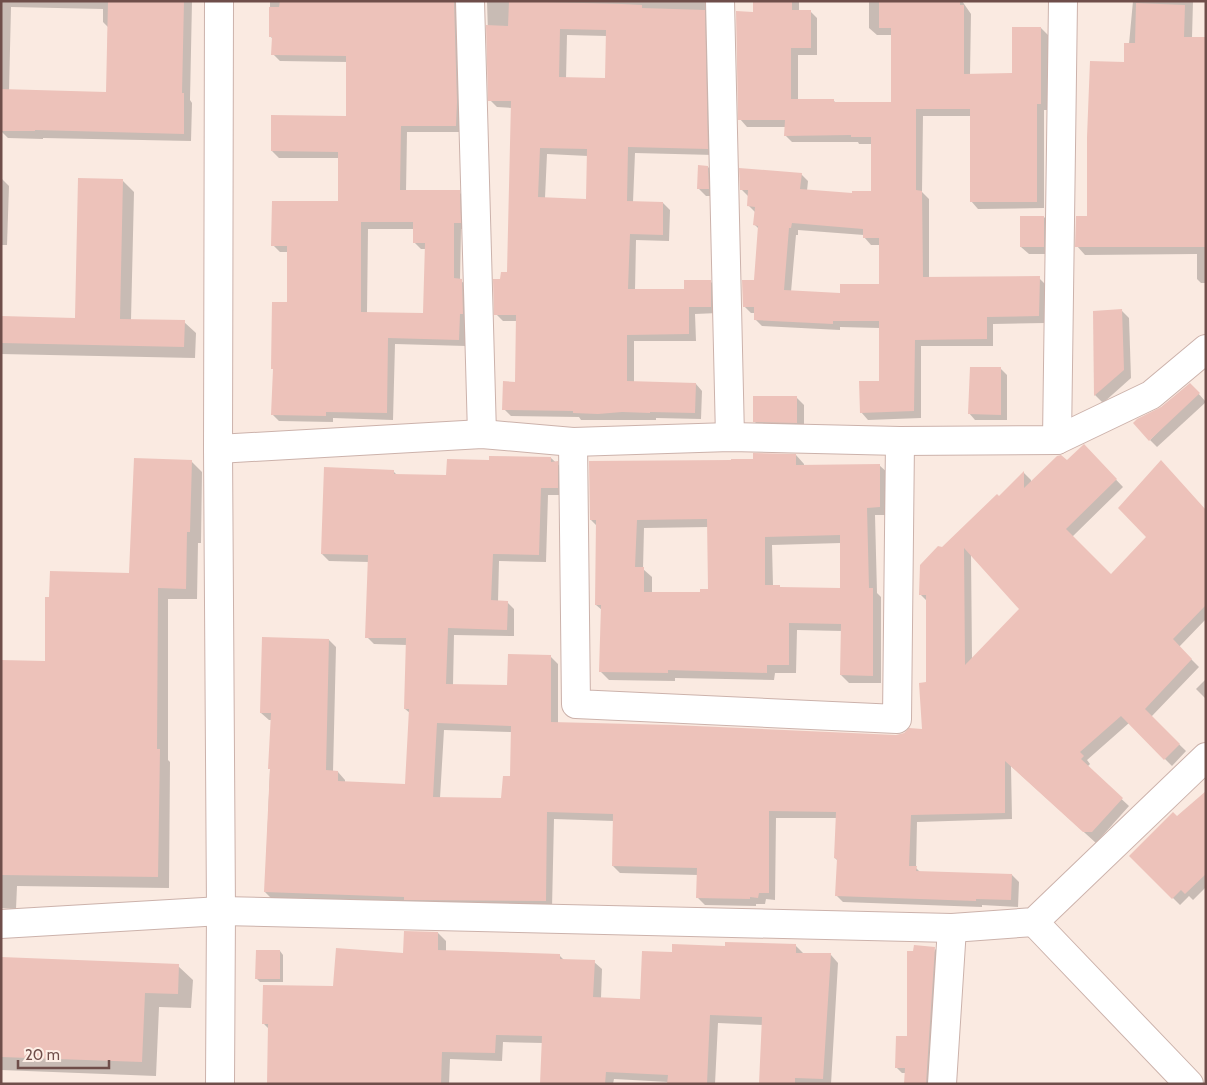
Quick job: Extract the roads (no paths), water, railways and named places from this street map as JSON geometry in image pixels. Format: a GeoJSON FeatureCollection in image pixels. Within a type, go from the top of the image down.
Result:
{"type":"FeatureCollection","features":[{"type":"Feature","properties":{"kind":"street"},"geometry":{"type":"LineString","coordinates":[[219,1],[220,1084]]}},
{"type":"Feature","properties":{"kind":"street"},"geometry":{"type":"LineString","coordinates":[[470,1],[482,434]]}},
{"type":"Feature","properties":{"kind":"street"},"geometry":{"type":"LineString","coordinates":[[720,1],[730,438]]}},
{"type":"Feature","properties":{"kind":"street"},"geometry":{"type":"LineString","coordinates":[[1057,440],[1063,1]]}},
{"type":"Feature","properties":{"kind":"street"},"geometry":{"type":"LineString","coordinates":[[218,449],[482,434],[573,442],[730,438],[900,441],[1057,440],[1151,395],[1206,349]]}},
{"type":"Feature","properties":{"kind":"street"},"geometry":{"type":"LineString","coordinates":[[573,442],[576,704],[897,719],[900,441]]}},
{"type":"Feature","properties":{"kind":"street"},"geometry":{"type":"LineString","coordinates":[[1,924],[220,911],[952,928],[1034,922],[1206,757]]}},
{"type":"Feature","properties":{"kind":"street"},"geometry":{"type":"LineString","coordinates":[[1034,922],[1190,1084]]}},
{"type":"Feature","properties":{"kind":"street"},"geometry":{"type":"LineString","coordinates":[[942,1084],[952,928]]}}]}
